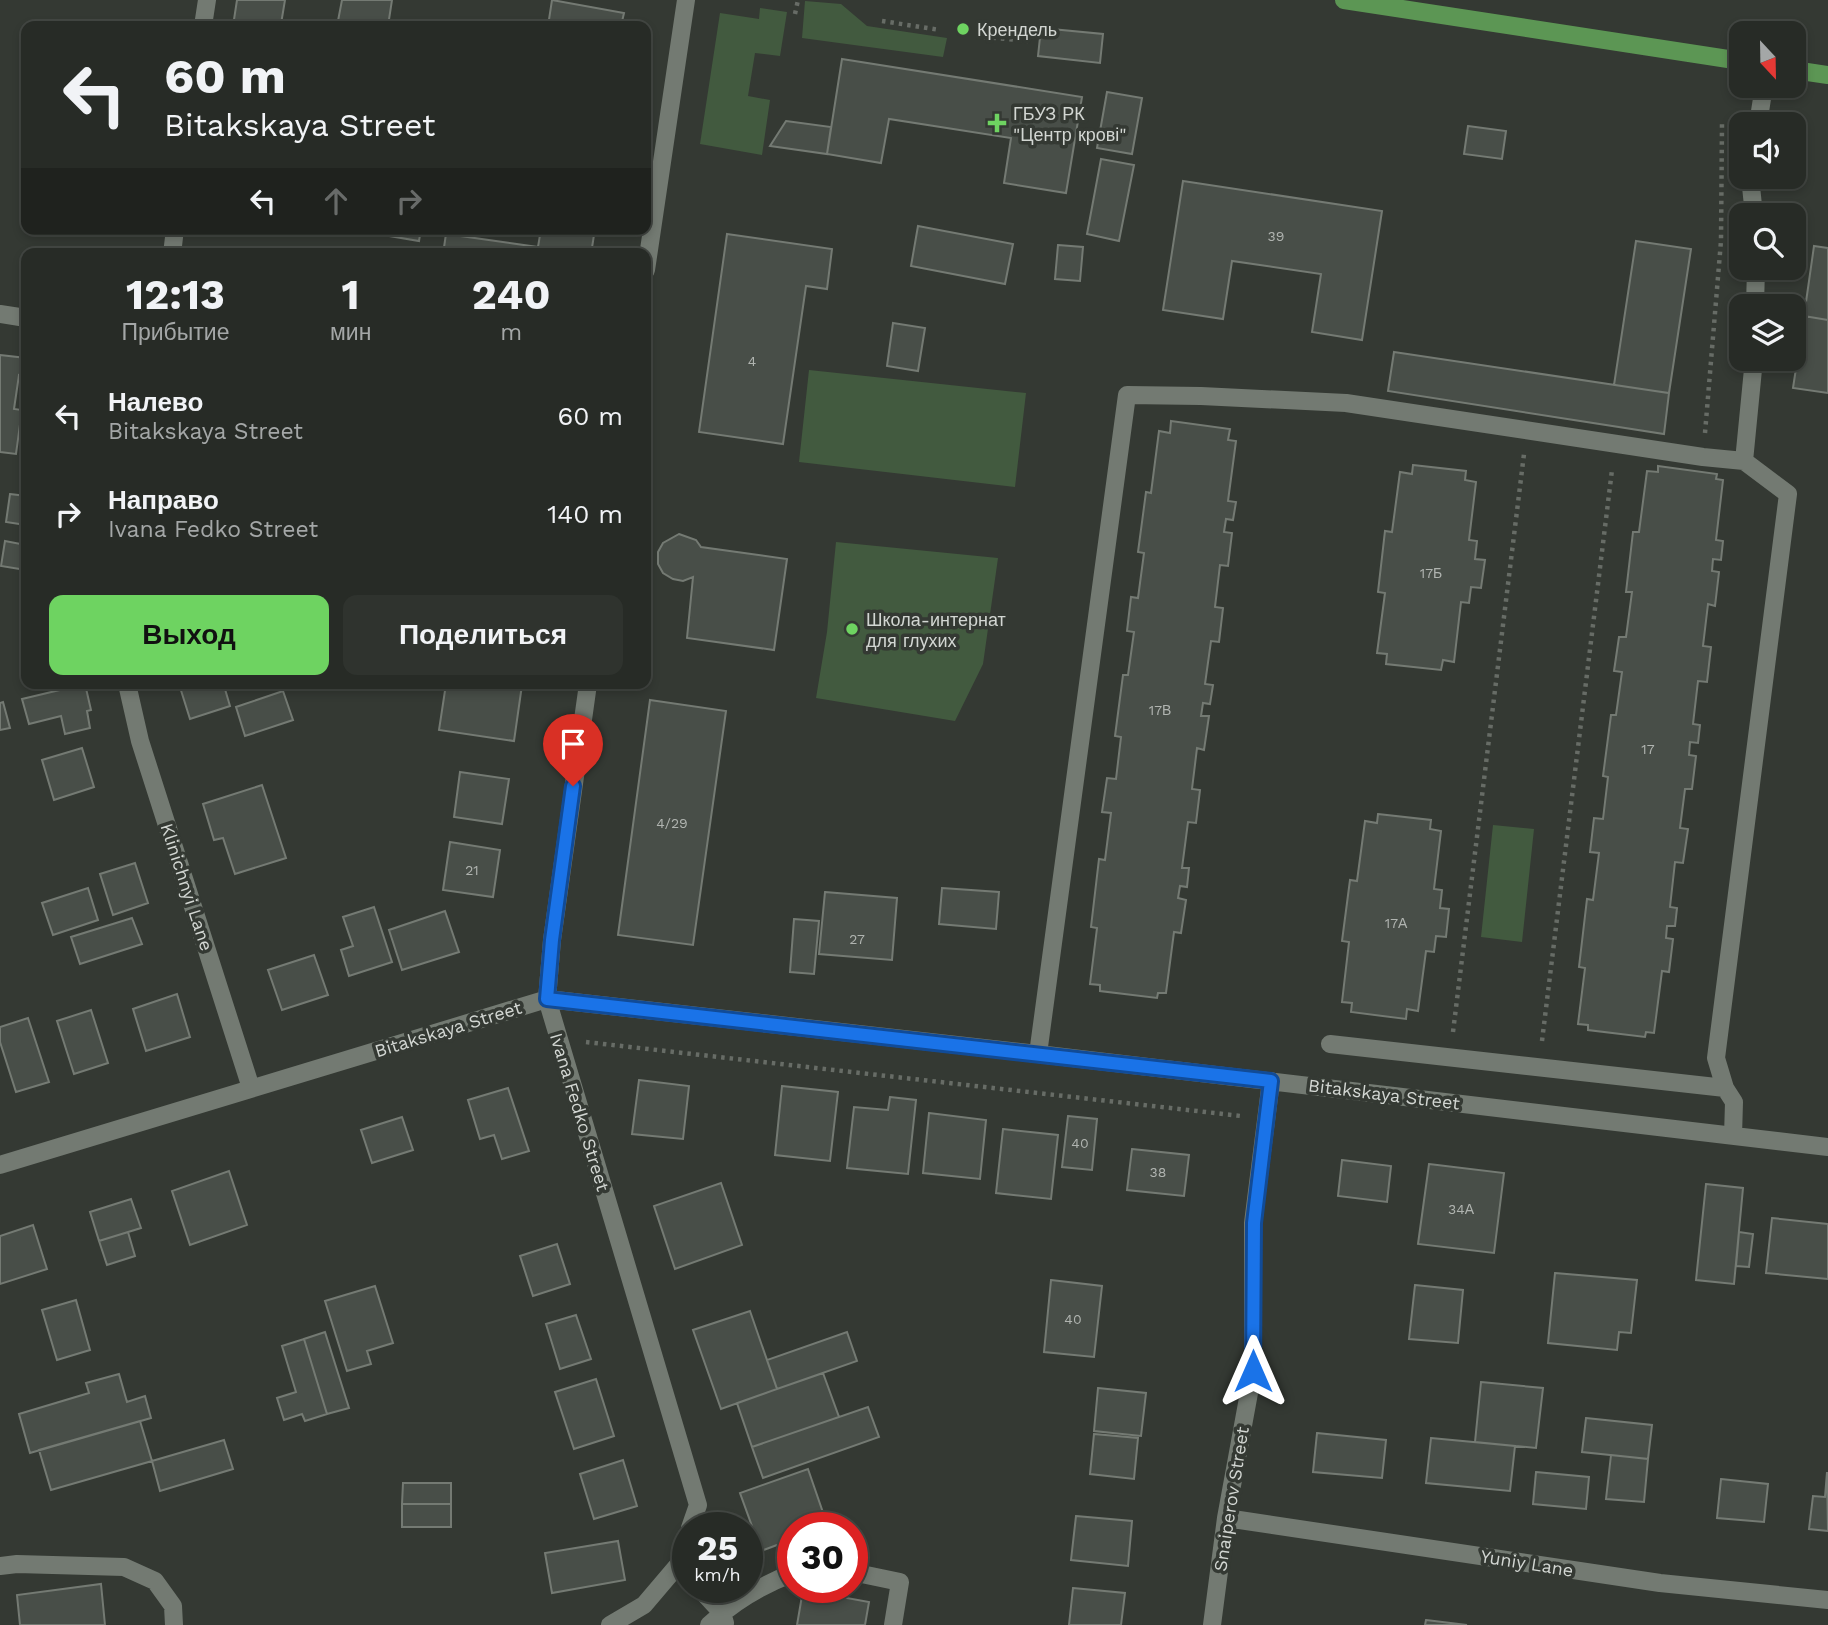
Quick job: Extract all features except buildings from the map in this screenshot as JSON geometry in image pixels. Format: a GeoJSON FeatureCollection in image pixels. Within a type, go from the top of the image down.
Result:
{"type":"FeatureCollection","features":[{"type":"Feature","properties":{"kind":"main road"},"geometry":{"type":"LineString","coordinates":[[1344,0],[1373,2],[1729,59]]}},
{"type":"Feature","properties":{"kind":"main road"},"geometry":{"type":"LineString","coordinates":[[1806,72],[1828,75]]}},
{"type":"Feature","properties":{"kind":"street"},"geometry":{"type":"LineString","coordinates":[[204,21],[207,0]]}},
{"type":"Feature","properties":{"kind":"street"},"geometry":{"type":"LineString","coordinates":[[649,248],[686,0]]}},
{"type":"Feature","properties":{"kind":"street"},"geometry":{"type":"LineString","coordinates":[[0,314],[21,317]]}},
{"type":"Feature","properties":{"kind":"street"},"geometry":{"type":"LineString","coordinates":[[1744,461],[1753,371]]}},
{"type":"Feature","properties":{"kind":"street"},"geometry":{"type":"LineString","coordinates":[[1038,1054],[1127,395],[1346,403],[1744,461],[1788,494],[1716,1058],[1725,1088],[1734,1102],[1733,1136]]}},
{"type":"Feature","properties":{"kind":"street","name":"Klinichnyi Lane"},"geometry":{"type":"LineString","coordinates":[[128,689],[140,741],[251,1088]]}},
{"type":"Feature","properties":{"kind":"street","name":"Ivana Fedko Street"},"geometry":{"type":"LineString","coordinates":[[587,689],[552,940],[547,999],[698,1505],[696,1512]]}},
{"type":"Feature","properties":{"kind":"street","name":"Bitakskaya Street"},"geometry":{"type":"LineString","coordinates":[[0,1165],[547,999],[1828,1147]]}},
{"type":"Feature","properties":{"kind":"street"},"geometry":{"type":"LineString","coordinates":[[1331,1044],[1725,1088]]}},
{"type":"Feature","properties":{"kind":"street","name":"Snaiperov Street"},"geometry":{"type":"LineString","coordinates":[[1212,1625],[1226,1518],[1253,1371],[1254,1223],[1271,1081]]}},
{"type":"Feature","properties":{"kind":"street","name":"Yuniy Lane"},"geometry":{"type":"LineString","coordinates":[[1226,1518],[1660,1584],[1828,1600]]}},
{"type":"Feature","properties":{"kind":"street"},"geometry":{"type":"LineString","coordinates":[[0,1566],[17,1564],[124,1567],[155,1581],[173,1605],[174,1625]]}},
{"type":"Feature","properties":{"kind":"street"},"geometry":{"type":"LineString","coordinates":[[868,1575],[900,1582],[893,1625]]}},
{"type":"Feature","properties":{"kind":"street"},"geometry":{"type":"LineString","coordinates":[[708,1603],[719,1621],[756,1590],[777,1580]]}},
{"type":"Feature","properties":{"kind":"street"},"geometry":{"type":"LineString","coordinates":[[610,1625],[644,1605],[672,1581]]}},
{"type":"Feature","properties":{"kind":"path"},"geometry":{"type":"LineString","coordinates":[[795,14],[798,0]]}},
{"type":"Feature","properties":{"kind":"path"},"geometry":{"type":"LineString","coordinates":[[882,21],[940,30]]}},
{"type":"Feature","properties":{"kind":"path"},"geometry":{"type":"LineString","coordinates":[[984,37],[1028,41]]}},
{"type":"Feature","properties":{"kind":"path"},"geometry":{"type":"LineString","coordinates":[[1703,457],[1721,241],[1722,123]]}},
{"type":"Feature","properties":{"kind":"path"},"geometry":{"type":"LineString","coordinates":[[1450,1057],[1527,430]]}},
{"type":"Feature","properties":{"kind":"path"},"geometry":{"type":"LineString","coordinates":[[1539,1067],[1615,444]]}},
{"type":"Feature","properties":{"kind":"path"},"geometry":{"type":"LineString","coordinates":[[559,1039],[1266,1119]]}},
{"type":"Feature","properties":{"kind":"green space"},"geometry":{"type":"Polygon","coordinates":[[[805,1],[841,4],[867,26],[947,38],[943,57],[802,38],[805,1]]]}},
{"type":"Feature","properties":{"kind":"green space"},"geometry":{"type":"Polygon","coordinates":[[[760,8],[787,12],[780,56],[755,53],[748,96],[770,100],[762,155],[700,144],[720,13],[759,19],[760,8]]]}},
{"type":"Feature","properties":{"kind":"green space"},"geometry":{"type":"Polygon","coordinates":[[[809,370],[1026,393],[1015,487],[799,462],[809,370]]]}},
{"type":"Feature","properties":{"kind":"green space"},"geometry":{"type":"Polygon","coordinates":[[[836,542],[998,558],[983,664],[955,721],[816,698],[827,632],[836,542]]]}},
{"type":"Feature","properties":{"kind":"green space"},"geometry":{"type":"Polygon","coordinates":[[[1493,825],[1534,829],[1522,942],[1481,937],[1493,825]]]}},
{"type":"Feature","properties":{"kind":"place","name":"Крендель"},"geometry":{"type":"Point","coordinates":[963,29]}},
{"type":"Feature","properties":{"kind":"place","name":"ГБУЗ РК \"Центр крові\""},"geometry":{"type":"Point","coordinates":[997,123]}},
{"type":"Feature","properties":{"kind":"place","name":"Школа-интернат для глухих"},"geometry":{"type":"Point","coordinates":[852,629]}},
{"type":"Feature","properties":{"kind":"route"},"geometry":{"type":"LineString","coordinates":[[573,786],[552,940],[547,999],[1271,1081],[1254,1223],[1253,1371]]}}]}
